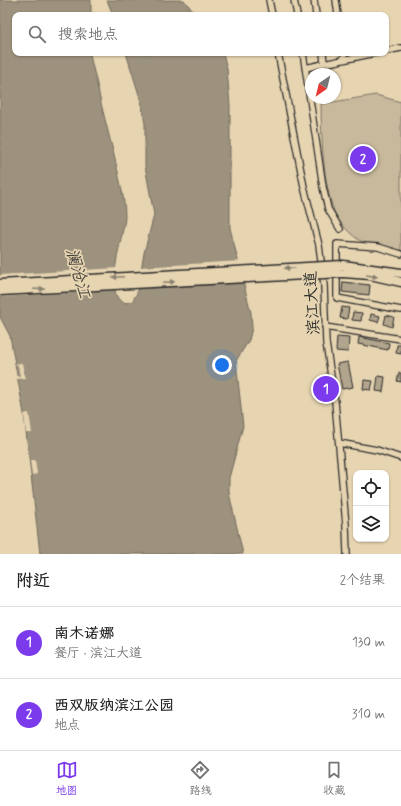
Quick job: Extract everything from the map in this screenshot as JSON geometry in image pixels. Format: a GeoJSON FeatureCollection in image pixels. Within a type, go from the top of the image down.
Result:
{"type":"FeatureCollection","features":[{"type":"Feature","properties":{"kind":"highway"},"geometry":{"type":"LineString","coordinates":[[0,284],[343,269],[401,273]]}},
{"type":"Feature","properties":{"kind":"highway"},"geometry":{"type":"LineString","coordinates":[[0,291],[343,269],[401,282]]}},
{"type":"Feature","properties":{"kind":"street"},"geometry":{"type":"LineString","coordinates":[[269,0],[271,12]]}},
{"type":"Feature","properties":{"kind":"street"},"geometry":{"type":"LineString","coordinates":[[294,0],[296,12]]}},
{"type":"Feature","properties":{"kind":"street"},"geometry":{"type":"LineString","coordinates":[[314,0],[316,12]]}},
{"type":"Feature","properties":{"kind":"street"},"geometry":{"type":"LineString","coordinates":[[336,0],[338,12]]}},
{"type":"Feature","properties":{"kind":"street"},"geometry":{"type":"LineString","coordinates":[[389,50],[401,48]]}},
{"type":"Feature","properties":{"kind":"street","name":"滨江大道"},"geometry":{"type":"LineString","coordinates":[[279,56],[304,187],[320,245],[324,285],[325,327],[339,444],[347,554]]}},
{"type":"Feature","properties":{"kind":"street"},"geometry":{"type":"LineString","coordinates":[[303,56],[305,68],[344,56]]}},
{"type":"Feature","properties":{"kind":"street"},"geometry":{"type":"LineString","coordinates":[[323,56],[324,63]]}},
{"type":"Feature","properties":{"kind":"street"},"geometry":{"type":"LineString","coordinates":[[310,104],[328,210],[340,229]]}},
{"type":"Feature","properties":{"kind":"street"},"geometry":{"type":"LineString","coordinates":[[401,254],[378,247],[337,244],[337,298],[401,310]]}},
{"type":"Feature","properties":{"kind":"street"},"geometry":{"type":"LineString","coordinates":[[325,327],[401,339]]}},
{"type":"Feature","properties":{"kind":"street"},"geometry":{"type":"LineString","coordinates":[[339,444],[377,450],[401,458]]}},
{"type":"Feature","properties":{"kind":"shaded area"},"geometry":{"type":"Polygon","coordinates":[[[376,95],[401,102],[401,251],[359,240],[339,221],[335,213],[325,175],[322,144],[321,104],[341,104],[341,101],[376,95]]]}},
{"type":"Feature","properties":{"kind":"water","name":"澜沧江"},"geometry":{"type":"Polygon","coordinates":[[[0,0],[91,0],[91,12],[12,12],[12,56],[91,56],[123,194],[125,217],[115,268],[114,283],[116,295],[122,302],[132,302],[137,293],[144,253],[154,215],[145,166],[145,124],[141,101],[127,56],[224,56],[227,69],[230,105],[230,228],[251,313],[252,328],[249,340],[236,361],[243,426],[229,478],[229,493],[243,554],[40,554],[24,414],[10,336],[0,317],[0,0]]]}},
{"type":"Feature","properties":{"kind":"water"},"geometry":{"type":"Polygon","coordinates":[[[107,0],[184,0],[194,12],[112,12],[107,0]]]}},
{"type":"Feature","properties":{"kind":"pier"},"geometry":{"type":"Polygon","coordinates":[[[241,261],[246,282],[136,289],[140,267],[241,261]]]}},
{"type":"Feature","properties":{"kind":"pier"},"geometry":{"type":"Polygon","coordinates":[[[118,268],[117,290],[0,297],[0,275],[118,268]]]}},
{"type":"Feature","properties":{"kind":"pier"},"geometry":{"type":"Polygon","coordinates":[[[22,363],[25,378],[17,379],[16,376],[20,376],[18,365],[14,364],[22,363]]]}},
{"type":"Feature","properties":{"kind":"pier"},"geometry":{"type":"Polygon","coordinates":[[[29,413],[32,433],[26,433],[24,414],[29,413]]]}},
{"type":"Feature","properties":{"kind":"pier"},"geometry":{"type":"Polygon","coordinates":[[[30,460],[35,460],[37,474],[32,475],[30,460]]]}},
{"type":"Feature","properties":{"kind":"building"},"geometry":{"type":"Polygon","coordinates":[[[343,282],[370,285],[369,295],[342,292],[343,282]]]}},
{"type":"Feature","properties":{"kind":"building"},"geometry":{"type":"Polygon","coordinates":[[[342,307],[349,308],[347,319],[340,318],[342,307]]]}},
{"type":"Feature","properties":{"kind":"building"},"geometry":{"type":"Polygon","coordinates":[[[353,312],[362,313],[361,321],[352,320],[353,312]]]}},
{"type":"Feature","properties":{"kind":"building"},"geometry":{"type":"Polygon","coordinates":[[[371,314],[380,316],[378,322],[370,320],[371,314]]]}},
{"type":"Feature","properties":{"kind":"building"},"geometry":{"type":"Polygon","coordinates":[[[386,315],[394,317],[392,327],[384,324],[386,315]]]}},
{"type":"Feature","properties":{"kind":"building"},"geometry":{"type":"Polygon","coordinates":[[[337,337],[349,338],[348,352],[336,351],[337,337]]]}},
{"type":"Feature","properties":{"kind":"building"},"geometry":{"type":"Polygon","coordinates":[[[359,337],[389,343],[388,350],[358,344],[359,337]]]}},
{"type":"Feature","properties":{"kind":"building"},"geometry":{"type":"Polygon","coordinates":[[[397,345],[401,345],[401,354],[396,353],[397,345]]]}},
{"type":"Feature","properties":{"kind":"building"},"geometry":{"type":"Polygon","coordinates":[[[348,362],[353,387],[342,389],[337,364],[348,362]]]}},
{"type":"Feature","properties":{"kind":"building"},"geometry":{"type":"Polygon","coordinates":[[[399,373],[401,373],[401,382],[397,381],[399,373]]]}},
{"type":"Feature","properties":{"kind":"building"},"geometry":{"type":"Polygon","coordinates":[[[378,376],[385,377],[383,392],[376,391],[378,376]]]}},
{"type":"Feature","properties":{"kind":"building"},"geometry":{"type":"Polygon","coordinates":[[[364,380],[373,381],[371,390],[363,389],[364,380]]]}},
{"type":"Feature","properties":{"kind":"place","name":"西双版纳滨江公园"},"geometry":{"type":"Point","coordinates":[363,159]}},
{"type":"Feature","properties":{"kind":"place","name":"南木诺娜"},"geometry":{"type":"Point","coordinates":[326,389]}}]}
